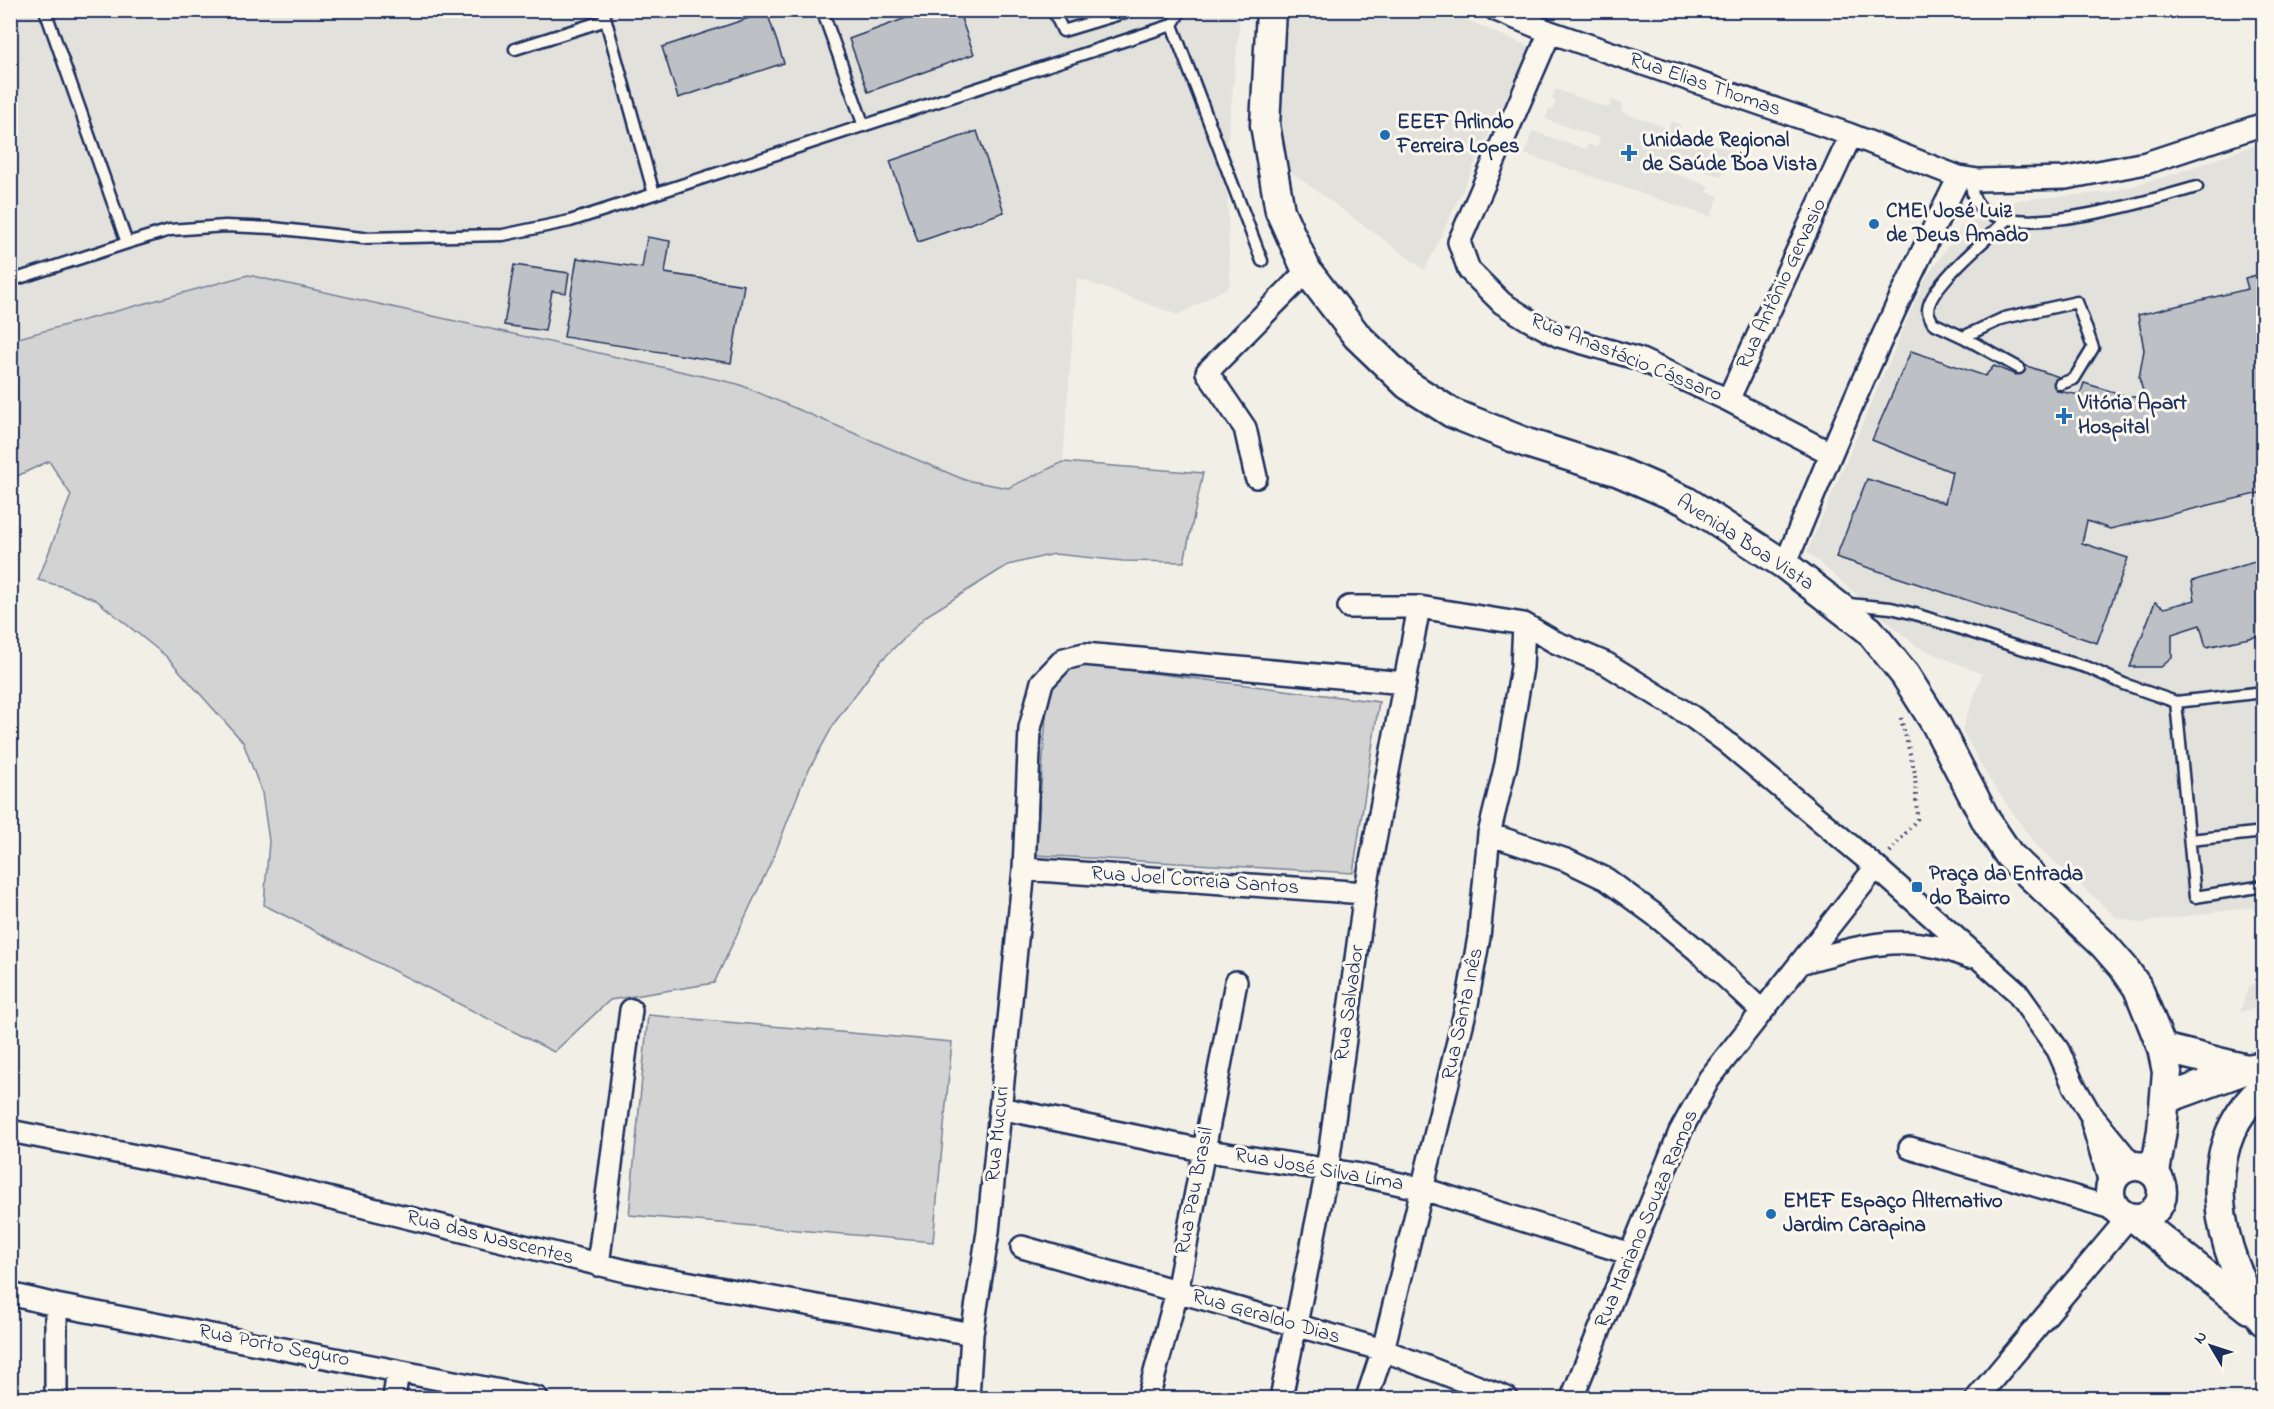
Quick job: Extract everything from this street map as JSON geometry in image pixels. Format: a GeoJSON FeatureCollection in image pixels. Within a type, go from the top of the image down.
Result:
{"type":"FeatureCollection","features":[{"type":"Feature","properties":{"kind":"street","name":"Avenida Boa Vista"},"geometry":{"type":"LineString","coordinates":[[1270,10],[1266,125],[1280,210],[1307,271],[1357,336],[1408,385],[1452,413],[1527,443],[1619,472],[1686,501],[1785,565],[1869,630],[1905,675],[1936,724],[1987,822],[2009,855],[2103,944],[2138,988],[2162,1048],[2167,1072],[2165,1099],[2144,1169]]}},
{"type":"Feature","properties":{"kind":"street","name":"Rua Elias Thomas"},"geometry":{"type":"LineString","coordinates":[[1496,10],[1550,32],[1851,135],[1965,178],[2066,178],[2146,163],[2264,124]]}},
{"type":"Feature","properties":{"kind":"street","name":"Rua Anastácio Cássaro"},"geometry":{"type":"LineString","coordinates":[[1550,32],[1459,242],[1468,270],[1502,303],[1559,336],[1639,359],[1728,400],[1830,453]]}},
{"type":"Feature","properties":{"kind":"street","name":"Rua Antônio Gervasio"},"geometry":{"type":"LineString","coordinates":[[1728,400],[1851,135]]}},
{"type":"Feature","properties":{"kind":"street"},"geometry":{"type":"LineString","coordinates":[[1785,565],[1830,453],[1913,269],[1965,178]]}},
{"type":"Feature","properties":{"kind":"street"},"geometry":{"type":"LineString","coordinates":[[1256,477],[1245,428],[1208,372],[1307,271]]}},
{"type":"Feature","properties":{"kind":"street"},"geometry":{"type":"LineString","coordinates":[[1349,607],[1419,607],[1524,624],[1555,642],[1607,664],[1654,691],[1725,741],[1876,867],[2016,991],[2058,1050],[2089,1112],[2123,1208],[2263,1321]]}},
{"type":"Feature","properties":{"kind":"street","name":"Rua Salvador"},"geometry":{"type":"LineString","coordinates":[[1281,1398],[1327,1171],[1365,894],[1419,607]]}},
{"type":"Feature","properties":{"kind":"street","name":"Rua Santa Inês"},"geometry":{"type":"LineString","coordinates":[[1367,1398],[1383,1350],[1467,1004],[1479,937],[1489,834],[1506,764],[1521,676],[1524,624]]}},
{"type":"Feature","properties":{"kind":"street","name":"Rua Mucuri"},"geometry":{"type":"LineString","coordinates":[[969,1398],[972,1334],[988,1232],[1024,869],[1030,728],[1042,682],[1064,659],[1084,654],[1405,683]]}},
{"type":"Feature","properties":{"kind":"street"},"geometry":{"type":"LineString","coordinates":[[1489,834],[1566,860],[1606,879],[1697,950],[1762,1011]]}},
{"type":"Feature","properties":{"kind":"street","name":"Rua Mariano Souza Ramos"},"geometry":{"type":"LineString","coordinates":[[1572,1398],[1680,1132],[1709,1079],[1876,867]]}},
{"type":"Feature","properties":{"kind":"street","name":"Rua Joel Correia Santos"},"geometry":{"type":"LineString","coordinates":[[1024,869],[1365,894]]}},
{"type":"Feature","properties":{"kind":"street"},"geometry":{"type":"LineString","coordinates":[[1803,962],[1869,944],[1910,942],[1944,947],[1986,964]]}},
{"type":"Feature","properties":{"kind":"street","name":"Rua Pau Brasil"},"geometry":{"type":"LineString","coordinates":[[1148,1398],[1177,1292],[1202,1150],[1236,982]]}},
{"type":"Feature","properties":{"kind":"street"},"geometry":{"type":"LineString","coordinates":[[598,1264],[631,1010]]}},
{"type":"Feature","properties":{"kind":"street"},"geometry":{"type":"LineString","coordinates":[[2162,1048],[2258,1074]]}},
{"type":"Feature","properties":{"kind":"street"},"geometry":{"type":"LineString","coordinates":[[2165,1099],[2258,1074]]}},
{"type":"Feature","properties":{"kind":"street"},"geometry":{"type":"LineString","coordinates":[[2258,1074],[2249,1101],[2230,1131],[2224,1147],[2220,1183],[2223,1224],[2230,1255],[2250,1300],[2263,1321]]}},
{"type":"Feature","properties":{"kind":"street","name":"Rua José Silva Lima"},"geometry":{"type":"LineString","coordinates":[[1000,1108],[1202,1150],[1355,1174],[1423,1189],[1631,1254]]}},
{"type":"Feature","properties":{"kind":"street"},"geometry":{"type":"LineString","coordinates":[[1910,1148],[2151,1214],[2161,1202],[2163,1187],[2089,1112]]}},
{"type":"Feature","properties":{"kind":"street","name":"Rua das Nascentes"},"geometry":{"type":"LineString","coordinates":[[10,1131],[242,1178],[630,1272],[972,1334]]}},
{"type":"Feature","properties":{"kind":"street"},"geometry":{"type":"LineString","coordinates":[[1977,1398],[2121,1229],[2123,1208],[2119,1173],[2144,1169]]}},
{"type":"Feature","properties":{"kind":"street","name":"Rua Geraldo Dias"},"geometry":{"type":"LineString","coordinates":[[1022,1247],[1383,1350],[1507,1398]]}},
{"type":"Feature","properties":{"kind":"street","name":"Rua Porto Seguro"},"geometry":{"type":"LineString","coordinates":[[10,1294],[56,1305],[537,1398]]}},
{"type":"Feature","properties":{"kind":"street"},"geometry":{"type":"LineString","coordinates":[[56,1305],[56,1398]]}},
{"type":"Feature","properties":{"kind":"street"},"geometry":{"type":"LineString","coordinates":[[394,1398],[398,1371]]}},
{"type":"Feature","properties":{"kind":"lane"},"geometry":{"type":"LineString","coordinates":[[45,10],[127,243]]}},
{"type":"Feature","properties":{"kind":"lane"},"geometry":{"type":"LineString","coordinates":[[822,10],[864,126]]}},
{"type":"Feature","properties":{"kind":"lane"},"geometry":{"type":"LineString","coordinates":[[1053,10],[1063,31],[1133,10]]}},
{"type":"Feature","properties":{"kind":"lane"},"geometry":{"type":"LineString","coordinates":[[10,281],[170,230],[225,226],[273,228],[363,238],[502,235],[570,221],[1172,25],[1181,10]]}},
{"type":"Feature","properties":{"kind":"lane"},"geometry":{"type":"LineString","coordinates":[[514,49],[605,15],[654,194]]}},
{"type":"Feature","properties":{"kind":"lane"},"geometry":{"type":"LineString","coordinates":[[1172,25],[1262,261]]}},
{"type":"Feature","properties":{"kind":"lane"},"geometry":{"type":"LineString","coordinates":[[1965,178],[1973,196],[1983,209],[1996,216],[2032,222],[2059,220],[2130,205],[2197,187]]}},
{"type":"Feature","properties":{"kind":"lane"},"geometry":{"type":"LineString","coordinates":[[2130,205],[2173,200]]}},
{"type":"Feature","properties":{"kind":"lane"},"geometry":{"type":"LineString","coordinates":[[2008,219],[1940,284],[1931,299],[1928,312],[1933,323],[1964,337],[2019,368]]}},
{"type":"Feature","properties":{"kind":"lane"},"geometry":{"type":"LineString","coordinates":[[1964,337],[2004,318],[2077,302],[2093,348],[2074,379],[2060,384]]}},
{"type":"Feature","properties":{"kind":"lane"},"geometry":{"type":"LineString","coordinates":[[1834,603],[1891,608],[1915,614],[2089,668],[2124,684],[2176,702],[2264,692]]}},
{"type":"Feature","properties":{"kind":"lane"},"geometry":{"type":"LineString","coordinates":[[2176,702],[2195,897],[2264,886]]}},
{"type":"Feature","properties":{"kind":"lane"},"geometry":{"type":"LineString","coordinates":[[2190,840],[2264,832]]}},
{"type":"Feature","properties":{"kind":"path"},"geometry":{"type":"LineString","coordinates":[[1876,867],[1917,819],[1915,773],[1899,714]]}},
{"type":"Feature","properties":{"kind":"shaded area"},"geometry":{"type":"Polygon","coordinates":[[[11,11],[1241,11],[1226,153],[1230,286],[1178,315],[1077,278],[1063,462],[1008,488],[965,480],[248,275],[11,340],[11,11]]]}},
{"type":"Feature","properties":{"kind":"shaded area","name":"EEEF Arlindo Ferreira Lopes"},"geometry":{"type":"Polygon","coordinates":[[[1289,11],[1446,11],[1530,47],[1425,270],[1284,167],[1280,104],[1283,43],[1289,11]]]}},
{"type":"Feature","properties":{"kind":"shaded area","name":"Unidade Regional de Saúde Boa Vista"},"geometry":{"type":"Polygon","coordinates":[[[1555,89],[1609,108],[1612,100],[1623,104],[1621,112],[1668,128],[1671,121],[1681,125],[1678,133],[1734,151],[1731,161],[1725,159],[1722,177],[1656,155],[1652,166],[1709,186],[1707,192],[1719,196],[1711,217],[1525,154],[1532,131],[1586,149],[1588,144],[1597,147],[1600,138],[1545,119],[1549,109],[1553,110],[1556,101],[1552,99],[1555,89]]]}},
{"type":"Feature","properties":{"kind":"shaded area","name":"Vitória Apart Hospital"},"geometry":{"type":"Polygon","coordinates":[[[2263,142],[2263,918],[2251,907],[2140,923],[2117,918],[2035,844],[1989,779],[1962,730],[1982,674],[1916,646],[1807,552],[1924,281],[1962,226],[2019,200],[2111,192],[2177,173],[2263,142]]]}},
{"type":"Feature","properties":{"kind":"shaded area"},"geometry":{"type":"Polygon","coordinates":[[[248,275],[738,384],[965,480],[1008,488],[1063,462],[1203,473],[1184,562],[1123,561],[1054,554],[1008,565],[926,616],[879,663],[835,722],[804,779],[774,856],[714,983],[610,1000],[554,1052],[264,905],[269,841],[262,793],[243,742],[167,657],[96,600],[64,587],[38,580],[71,495],[49,461],[11,479],[11,340],[248,275]]]}},
{"type":"Feature","properties":{"kind":"shaded area"},"geometry":{"type":"Polygon","coordinates":[[[1050,660],[1379,702],[1353,873],[1036,855],[1050,660]]]}},
{"type":"Feature","properties":{"kind":"shaded area"},"geometry":{"type":"Polygon","coordinates":[[[2263,978],[2263,1006],[2240,1012],[2248,987],[2263,978]]]}},
{"type":"Feature","properties":{"kind":"shaded area"},"geometry":{"type":"Polygon","coordinates":[[[648,1015],[952,1042],[933,1242],[629,1215],[648,1015]]]}},
{"type":"Feature","properties":{"kind":"building"},"geometry":{"type":"Polygon","coordinates":[[[928,10],[958,10],[974,54],[868,92],[849,39],[928,10]]]}},
{"type":"Feature","properties":{"kind":"building"},"geometry":{"type":"Polygon","coordinates":[[[1077,10],[1099,10],[1079,18],[1077,10]]]}},
{"type":"Feature","properties":{"kind":"building"},"geometry":{"type":"Polygon","coordinates":[[[767,12],[784,63],[678,98],[662,47],[767,12]]]}},
{"type":"Feature","properties":{"kind":"building"},"geometry":{"type":"Polygon","coordinates":[[[977,131],[1004,212],[918,242],[890,161],[977,131]]]}},
{"type":"Feature","properties":{"kind":"building"},"geometry":{"type":"Polygon","coordinates":[[[647,237],[670,241],[665,273],[744,285],[731,363],[564,337],[577,258],[642,268],[647,237]]]}},
{"type":"Feature","properties":{"kind":"building"},"geometry":{"type":"Polygon","coordinates":[[[514,265],[569,273],[566,293],[552,291],[545,331],[504,325],[514,265]]]}},
{"type":"Feature","properties":{"kind":"building","name":"Vitória Apart Hospital"},"geometry":{"type":"Polygon","coordinates":[[[2264,273],[2264,492],[2110,529],[2087,521],[2082,543],[2128,558],[2097,643],[1836,557],[1867,479],[1945,503],[1952,472],[1872,440],[1911,351],[1985,376],[1994,366],[2016,375],[2021,364],[2062,378],[2057,391],[2080,395],[2084,383],[2130,397],[2145,397],[2139,378],[2144,350],[2138,315],[2248,289],[2245,278],[2264,273]]]}},
{"type":"Feature","properties":{"kind":"building"},"geometry":{"type":"Polygon","coordinates":[[[2264,559],[2264,635],[2206,647],[2200,625],[2172,634],[2172,658],[2161,667],[2130,667],[2155,602],[2164,608],[2195,600],[2192,581],[2264,559]]]}},
{"type":"Feature","properties":{"kind":"place","name":"EEEF Arlindo Ferreira Lopes"},"geometry":{"type":"Point","coordinates":[1385,135]}},
{"type":"Feature","properties":{"kind":"place","name":"Unidade Regional de Saúde Boa Vista"},"geometry":{"type":"Point","coordinates":[1629,153]}},
{"type":"Feature","properties":{"kind":"place","name":"CMEI José Luiz de Deus Amado"},"geometry":{"type":"Point","coordinates":[1874,224]}},
{"type":"Feature","properties":{"kind":"place","name":"Vitória Apart Hospital"},"geometry":{"type":"Point","coordinates":[2064,416]}},
{"type":"Feature","properties":{"kind":"place","name":"Praça da Entrada do Bairro"},"geometry":{"type":"Point","coordinates":[1917,887]}},
{"type":"Feature","properties":{"kind":"place","name":"EMEF Espaço Alternativo Jardim Carapina"},"geometry":{"type":"Point","coordinates":[1771,1214]}}]}
